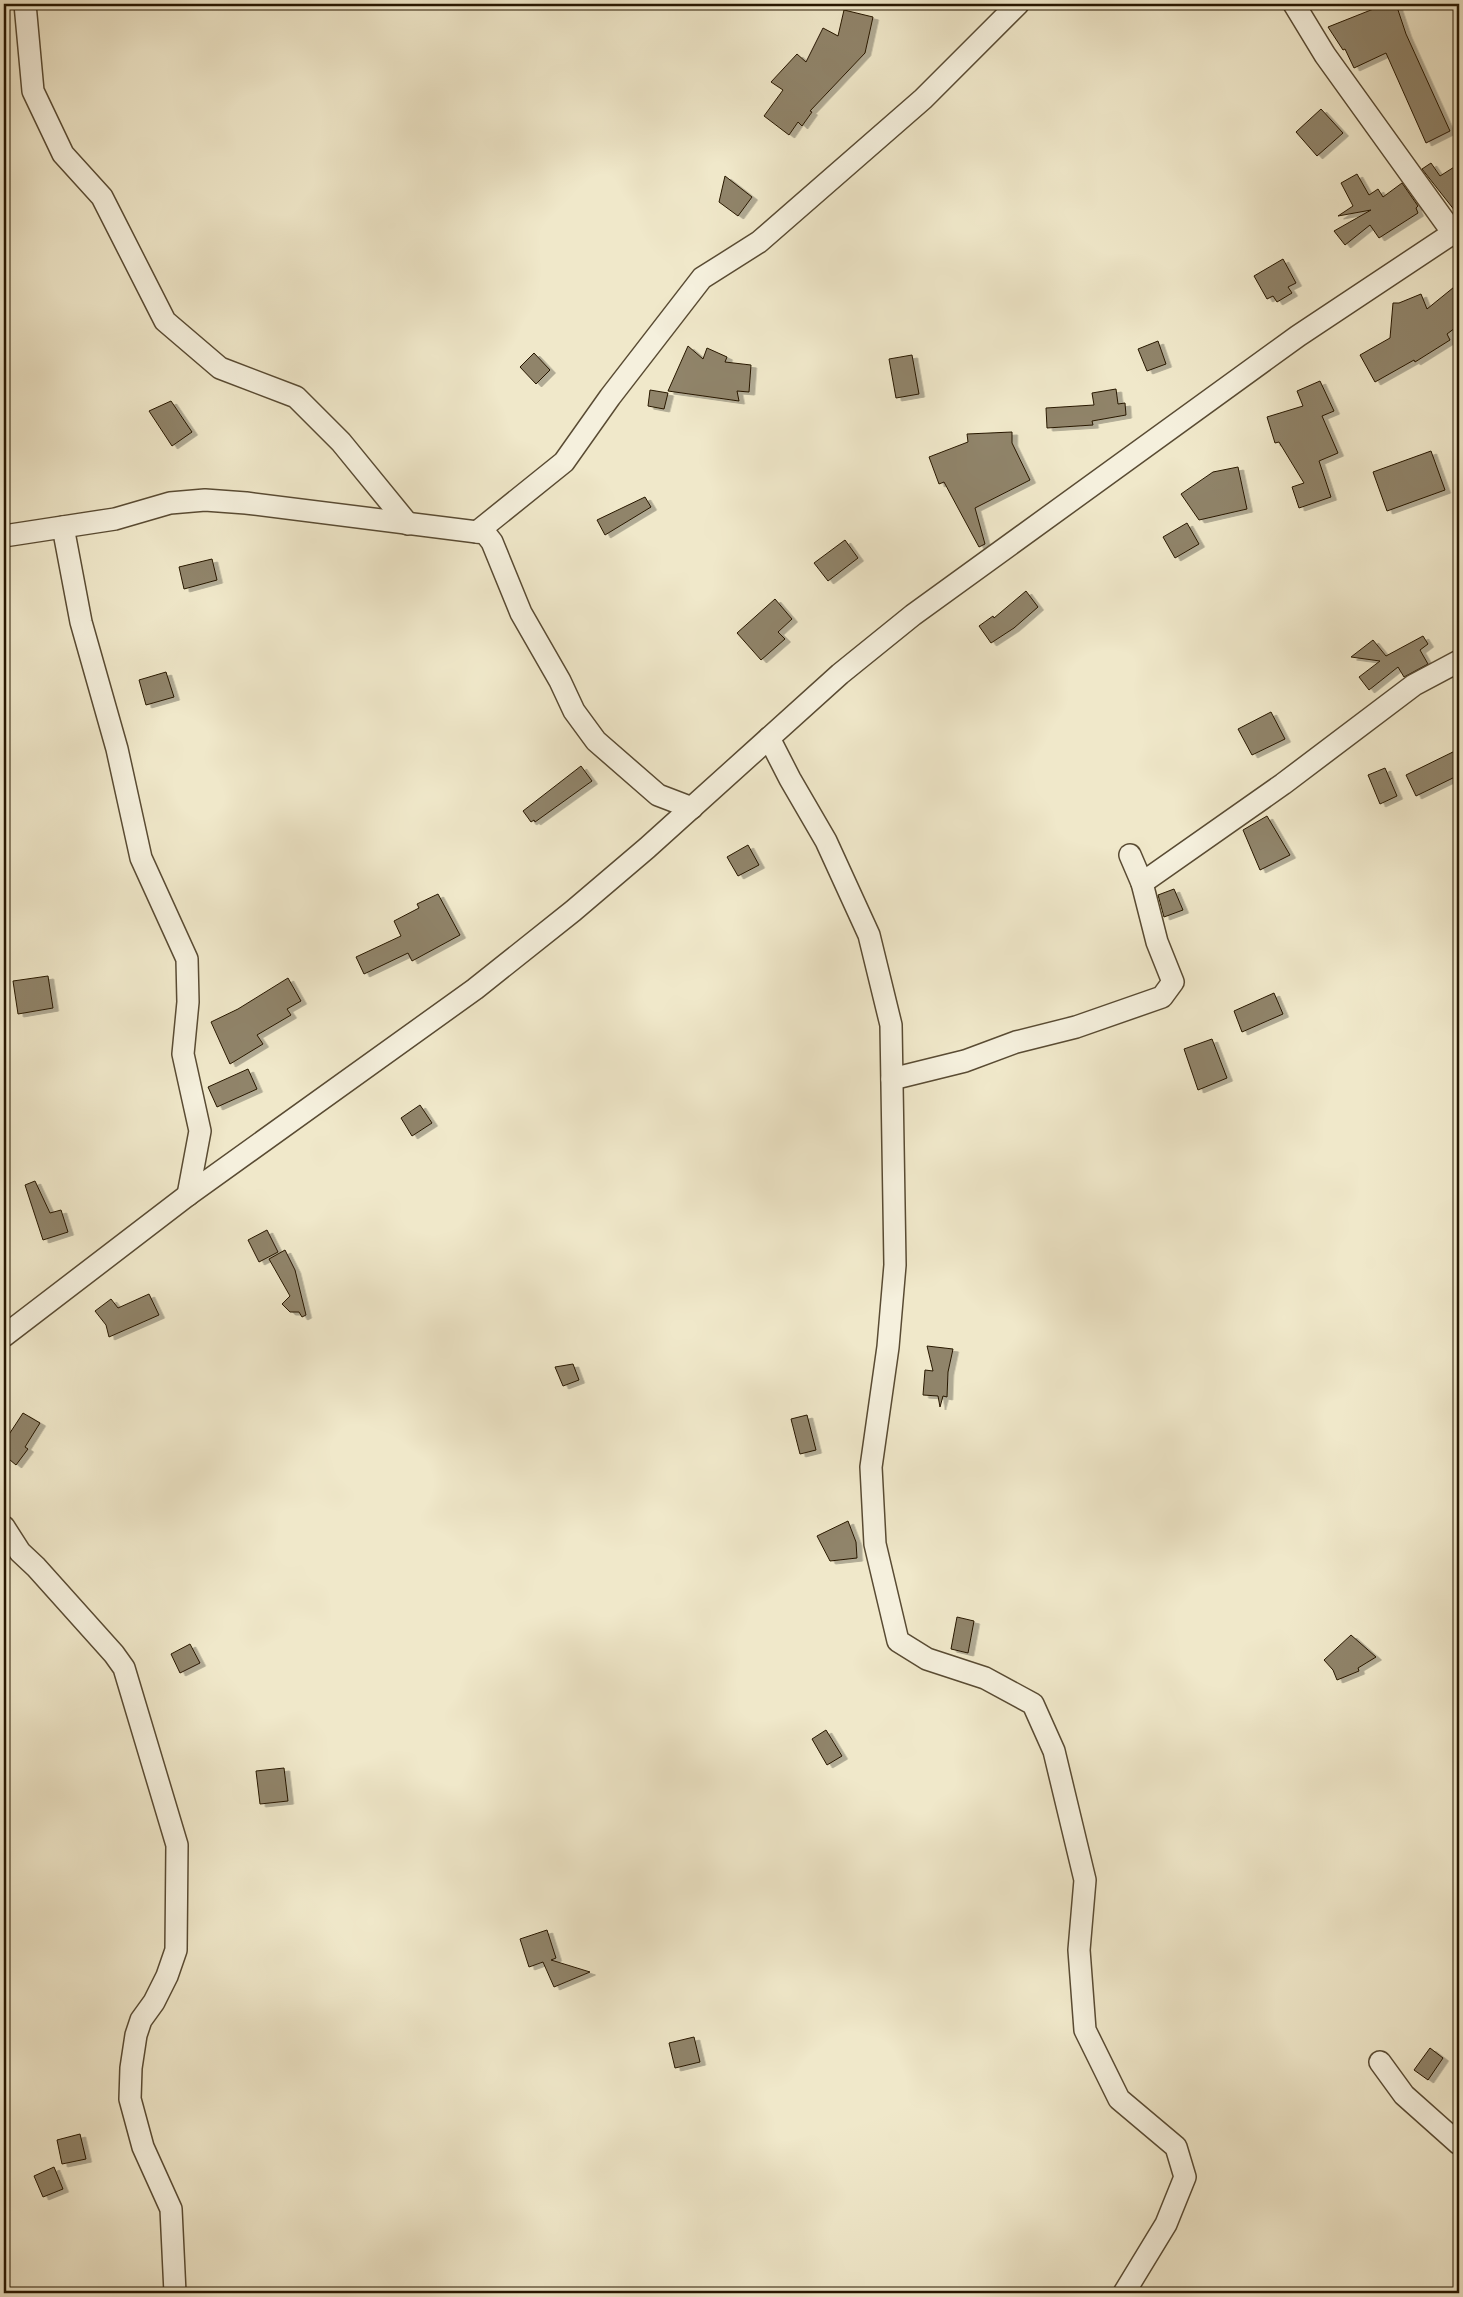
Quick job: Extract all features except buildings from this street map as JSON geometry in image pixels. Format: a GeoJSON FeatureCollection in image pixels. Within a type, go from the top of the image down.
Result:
{"type":"FeatureCollection","features":[{"type":"Feature","properties":{"kind":"street"},"geometry":{"type":"LineString","coordinates":[[25,4],[33,91],[63,154],[102,197],[165,321],[220,368],[296,396],[341,442],[408,524]]}},
{"type":"Feature","properties":{"kind":"street"},"geometry":{"type":"LineString","coordinates":[[477,532],[564,462],[610,397],[702,278],[759,242],[774,229],[923,99],[1018,4]]}},
{"type":"Feature","properties":{"kind":"street"},"geometry":{"type":"LineString","coordinates":[[4,1336],[188,1195],[475,988],[573,911],[692,808],[840,674],[913,615],[1298,336],[1456,231],[1325,55],[1294,4]]}},
{"type":"Feature","properties":{"kind":"street"},"geometry":{"type":"LineString","coordinates":[[4,536],[115,519],[170,503],[205,500],[485,533],[492,542],[522,613],[560,681],[574,711],[596,741],[658,795],[692,808]]}},
{"type":"Feature","properties":{"kind":"street"},"geometry":{"type":"LineString","coordinates":[[63,528],[81,622],[116,750],[141,858],[187,959],[188,1002],[183,1054],[200,1131],[188,1195]]}},
{"type":"Feature","properties":{"kind":"street"},"geometry":{"type":"LineString","coordinates":[[1142,883],[1282,784],[1414,685],[1459,661]]}},
{"type":"Feature","properties":{"kind":"street"},"geometry":{"type":"LineString","coordinates":[[769,738],[790,779],[826,840],[869,935],[891,1025],[895,1265],[888,1347],[871,1467],[875,1544],[898,1641],[927,1659],[985,1678],[1033,1704],[1054,1751],[1085,1880],[1078,1950],[1085,2030],[1119,2099],[1176,2147],[1185,2177],[1166,2224],[1124,2293]]}},
{"type":"Feature","properties":{"kind":"street"},"geometry":{"type":"LineString","coordinates":[[892,1079],[966,1061],[1016,1042],[1076,1027],[1162,996],[1173,982],[1157,942],[1142,883],[1130,855]]}},
{"type":"Feature","properties":{"kind":"street"},"geometry":{"type":"LineString","coordinates":[[4,1527],[20,1552],[36,1567],[114,1654],[124,1668],[177,1845],[176,1950],[167,1976],[154,2002],[141,2020],[136,2035],[131,2068],[130,2099],[143,2148],[171,2209],[175,2293]]}},
{"type":"Feature","properties":{"kind":"street"},"geometry":{"type":"LineString","coordinates":[[1380,2062],[1404,2095],[1459,2144]]}}]}
